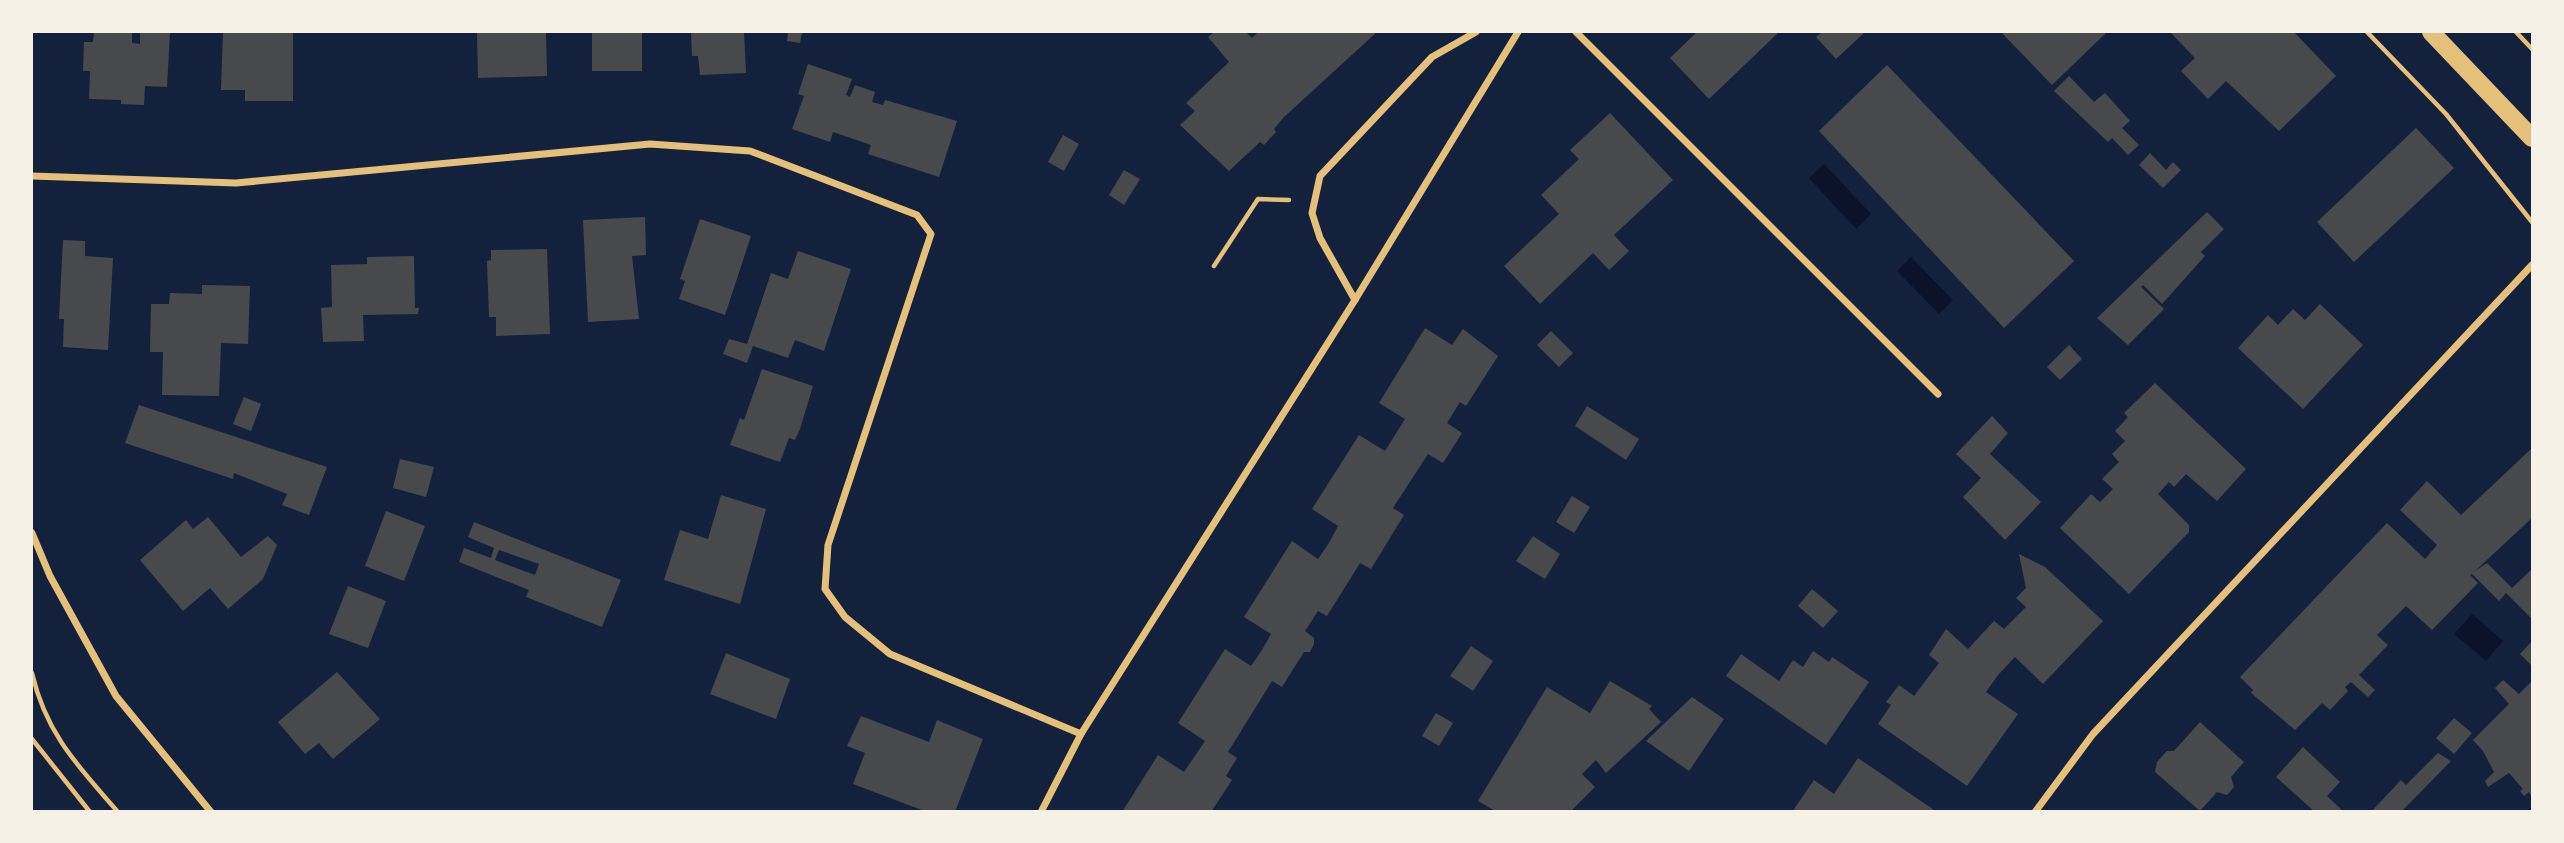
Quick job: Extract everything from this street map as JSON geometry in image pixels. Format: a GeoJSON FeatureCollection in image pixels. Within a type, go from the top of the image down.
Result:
{"type":"FeatureCollection","features":[{"type":"Feature","properties":{"kind":"main road"},"geometry":{"type":"LineString","coordinates":[[2431,32],[2532,138]]}},
{"type":"Feature","properties":{"kind":"street"},"geometry":{"type":"LineString","coordinates":[[1354,300],[1320,238],[1312,213],[1320,176],[1432,57],[1476,32]]}},
{"type":"Feature","properties":{"kind":"street"},"geometry":{"type":"LineString","coordinates":[[1041,811],[1081,734],[1354,300],[1518,32]]}},
{"type":"Feature","properties":{"kind":"street"},"geometry":{"type":"LineString","coordinates":[[1576,32],[1938,394]]}},
{"type":"Feature","properties":{"kind":"street"},"geometry":{"type":"LineString","coordinates":[[32,176],[236,183],[650,144],[696,146],[750,150],[917,215],[931,234],[828,545],[825,589],[845,617],[890,654],[1081,734]]}},
{"type":"Feature","properties":{"kind":"street"},"geometry":{"type":"LineString","coordinates":[[2035,811],[2093,734],[2532,265]]}},
{"type":"Feature","properties":{"kind":"street"},"geometry":{"type":"LineString","coordinates":[[32,533],[50,576],[116,696],[211,811]]}},
{"type":"Feature","properties":{"kind":"path"},"geometry":{"type":"LineString","coordinates":[[2367,32],[2446,114],[2532,222]]}},
{"type":"Feature","properties":{"kind":"path"},"geometry":{"type":"LineString","coordinates":[[2516,32],[2532,49]]}},
{"type":"Feature","properties":{"kind":"path"},"geometry":{"type":"LineString","coordinates":[[1214,266],[1258,199],[1314,201]]}},
{"type":"Feature","properties":{"kind":"path"},"geometry":{"type":"LineString","coordinates":[[32,673],[45,718],[64,750],[118,811]]}},
{"type":"Feature","properties":{"kind":"path"},"geometry":{"type":"LineString","coordinates":[[32,739],[90,811]]}},
{"type":"Feature","properties":{"kind":"water"},"geometry":{"type":"Polygon","coordinates":[[[1824,164],[1871,214],[1856,229],[1809,178],[1824,164]]]}},
{"type":"Feature","properties":{"kind":"water"},"geometry":{"type":"Polygon","coordinates":[[[1911,257],[1953,300],[1939,314],[1897,271],[1911,257]]]}},
{"type":"Feature","properties":{"kind":"water"},"geometry":{"type":"Polygon","coordinates":[[[2472,614],[2503,641],[2486,661],[2454,634],[2472,614]]]}},
{"type":"Feature","properties":{"kind":"building"},"geometry":{"type":"Polygon","coordinates":[[[94,32],[132,32],[132,43],[140,44],[140,32],[170,32],[167,87],[145,86],[144,105],[121,104],[121,100],[89,99],[90,71],[83,71],[84,42],[93,42],[94,32]]]}},
{"type":"Feature","properties":{"kind":"building"},"geometry":{"type":"Polygon","coordinates":[[[223,32],[293,32],[293,101],[245,101],[245,90],[221,90],[223,32]]]}},
{"type":"Feature","properties":{"kind":"building"},"geometry":{"type":"Polygon","coordinates":[[[477,32],[546,32],[547,76],[478,78],[477,32]]]}},
{"type":"Feature","properties":{"kind":"building"},"geometry":{"type":"Polygon","coordinates":[[[592,32],[642,32],[642,71],[592,71],[592,32]]]}},
{"type":"Feature","properties":{"kind":"building"},"geometry":{"type":"Polygon","coordinates":[[[691,32],[744,32],[746,73],[700,75],[698,56],[692,56],[691,32]]]}},
{"type":"Feature","properties":{"kind":"building"},"geometry":{"type":"Polygon","coordinates":[[[788,32],[802,32],[800,43],[787,41],[788,32]]]}},
{"type":"Feature","properties":{"kind":"building"},"geometry":{"type":"Polygon","coordinates":[[[1214,32],[1246,32],[1252,38],[1258,32],[1377,32],[1284,117],[1274,129],[1276,132],[1264,145],[1260,142],[1229,171],[1180,125],[1195,111],[1186,103],[1229,62],[1208,37],[1214,32]]]}},
{"type":"Feature","properties":{"kind":"building"},"geometry":{"type":"Polygon","coordinates":[[[1697,32],[1779,32],[1709,99],[1670,58],[1697,32]]]}},
{"type":"Feature","properties":{"kind":"building"},"geometry":{"type":"Polygon","coordinates":[[[1822,32],[1865,32],[1836,59],[1816,37],[1822,32]]]}},
{"type":"Feature","properties":{"kind":"building"},"geometry":{"type":"Polygon","coordinates":[[[2001,32],[2107,32],[2052,85],[2001,32]]]}},
{"type":"Feature","properties":{"kind":"building"},"geometry":{"type":"Polygon","coordinates":[[[2170,32],[2294,32],[2336,76],[2279,131],[2226,81],[2208,99],[2181,71],[2195,58],[2170,32]]]}},
{"type":"Feature","properties":{"kind":"building"},"geometry":{"type":"Polygon","coordinates":[[[808,64],[852,79],[846,95],[850,97],[855,85],[875,92],[872,102],[883,105],[885,100],[957,121],[939,177],[868,154],[871,145],[833,132],[830,142],[792,129],[804,96],[798,94],[808,64]]]}},
{"type":"Feature","properties":{"kind":"building"},"geometry":{"type":"Polygon","coordinates":[[[1887,65],[2074,261],[2004,328],[1819,131],[1887,65]]]}},
{"type":"Feature","properties":{"kind":"building"},"geometry":{"type":"Polygon","coordinates":[[[2069,76],[2094,102],[2105,93],[2130,121],[2122,128],[2139,145],[2128,155],[2112,138],[2108,142],[2054,91],[2069,76]]]}},
{"type":"Feature","properties":{"kind":"building"},"geometry":{"type":"Polygon","coordinates":[[[1610,113],[1673,180],[1614,235],[1629,251],[1609,270],[1593,253],[1540,304],[1504,266],[1559,214],[1541,195],[1579,159],[1570,150],[1610,113]]]}},
{"type":"Feature","properties":{"kind":"building"},"geometry":{"type":"Polygon","coordinates":[[[2416,128],[2454,168],[2354,262],[2317,222],[2416,128]]]}},
{"type":"Feature","properties":{"kind":"building"},"geometry":{"type":"Polygon","coordinates":[[[1063,135],[1079,144],[1064,171],[1048,162],[1063,135]]]}},
{"type":"Feature","properties":{"kind":"building"},"geometry":{"type":"Polygon","coordinates":[[[2150,153],[2166,170],[2173,162],[2181,170],[2163,188],[2139,165],[2150,153]]]}},
{"type":"Feature","properties":{"kind":"building"},"geometry":{"type":"Polygon","coordinates":[[[1124,170],[1140,179],[1124,205],[1109,195],[1124,170]]]}},
{"type":"Feature","properties":{"kind":"building"},"geometry":{"type":"Polygon","coordinates":[[[2207,212],[2224,229],[2201,252],[2205,256],[2162,304],[2143,285],[2141,287],[2164,309],[2128,345],[2097,318],[2207,212]]]}},
{"type":"Feature","properties":{"kind":"building"},"geometry":{"type":"Polygon","coordinates":[[[645,217],[646,255],[632,256],[639,319],[588,322],[583,220],[645,217]]]}},
{"type":"Feature","properties":{"kind":"building"},"geometry":{"type":"Polygon","coordinates":[[[700,219],[751,236],[725,315],[679,299],[685,281],[680,279],[700,219]]]}},
{"type":"Feature","properties":{"kind":"building"},"geometry":{"type":"Polygon","coordinates":[[[63,240],[85,241],[85,256],[113,258],[108,350],[63,347],[64,319],[59,319],[63,240]]]}},
{"type":"Feature","properties":{"kind":"building"},"geometry":{"type":"Polygon","coordinates":[[[547,249],[550,334],[496,336],[496,317],[489,317],[487,261],[491,260],[491,250],[547,249]]]}},
{"type":"Feature","properties":{"kind":"building"},"geometry":{"type":"Polygon","coordinates":[[[798,251],[851,269],[824,351],[795,340],[788,358],[753,346],[747,363],[723,354],[729,339],[747,344],[771,273],[788,279],[798,251]]]}},
{"type":"Feature","properties":{"kind":"building"},"geometry":{"type":"Polygon","coordinates":[[[414,256],[415,308],[419,308],[418,314],[363,315],[364,341],[323,342],[321,308],[332,307],[331,265],[367,264],[367,257],[414,256]]]}},
{"type":"Feature","properties":{"kind":"building"},"geometry":{"type":"Polygon","coordinates":[[[202,285],[250,286],[248,344],[221,343],[219,396],[162,395],[163,352],[150,352],[151,304],[169,304],[170,293],[202,294],[202,285]]]}},
{"type":"Feature","properties":{"kind":"building"},"geometry":{"type":"Polygon","coordinates":[[[2320,304],[2363,345],[2303,409],[2238,348],[2268,315],[2278,325],[2293,309],[2305,320],[2320,304]]]}},
{"type":"Feature","properties":{"kind":"building"},"geometry":{"type":"Polygon","coordinates":[[[1425,328],[1452,345],[1463,329],[1498,356],[1466,406],[1460,402],[1447,423],[1462,433],[1443,463],[1428,454],[1393,508],[1404,515],[1371,569],[1360,563],[1327,616],[1318,611],[1305,631],[1314,638],[1310,652],[1304,652],[1282,687],[1272,681],[1228,752],[1237,758],[1226,776],[1232,780],[1211,812],[1122,812],[1158,755],[1184,772],[1205,741],[1178,723],[1225,649],[1251,666],[1262,650],[1271,634],[1244,617],[1292,541],[1318,559],[1329,543],[1338,526],[1312,509],[1359,435],[1385,451],[1405,419],[1379,403],[1425,328]]]}},
{"type":"Feature","properties":{"kind":"building"},"geometry":{"type":"Polygon","coordinates":[[[1551,331],[1573,353],[1559,367],[1537,345],[1551,331]]]}},
{"type":"Feature","properties":{"kind":"building"},"geometry":{"type":"Polygon","coordinates":[[[2069,345],[2082,359],[2060,380],[2047,367],[2069,345]]]}},
{"type":"Feature","properties":{"kind":"building"},"geometry":{"type":"Polygon","coordinates":[[[762,369],[813,386],[800,429],[795,440],[789,438],[780,462],[730,445],[740,418],[744,420],[762,369]]]}},
{"type":"Feature","properties":{"kind":"building"},"geometry":{"type":"Polygon","coordinates":[[[2155,383],[2246,469],[2217,501],[2186,474],[2174,487],[2169,482],[2158,494],[2189,525],[2189,532],[2129,594],[2060,528],[2091,494],[2100,502],[2113,489],[2102,479],[2119,462],[2112,454],[2125,441],[2115,431],[2128,417],[2124,413],[2155,383]]]}},
{"type":"Feature","properties":{"kind":"building"},"geometry":{"type":"Polygon","coordinates":[[[244,397],[261,404],[251,431],[233,424],[244,397]]]}},
{"type":"Feature","properties":{"kind":"building"},"geometry":{"type":"Polygon","coordinates":[[[139,405],[327,467],[309,515],[282,505],[287,494],[234,473],[233,479],[125,443],[139,405]]]}},
{"type":"Feature","properties":{"kind":"building"},"geometry":{"type":"Polygon","coordinates":[[[1587,406],[1639,439],[1626,460],[1575,426],[1587,406]]]}},
{"type":"Feature","properties":{"kind":"building"},"geometry":{"type":"Polygon","coordinates":[[[1992,416],[2008,433],[1990,454],[2041,502],[2005,540],[1963,497],[1981,478],[1956,454],[1992,416]]]}},
{"type":"Feature","properties":{"kind":"building"},"geometry":{"type":"Polygon","coordinates":[[[2532,448],[2532,518],[2475,571],[2487,563],[2512,588],[2532,569],[2532,619],[2506,593],[2499,601],[2472,574],[2470,575],[2478,583],[2432,630],[2406,606],[2377,635],[2388,645],[2359,675],[2375,690],[2368,697],[2351,682],[2345,687],[2348,691],[2330,710],[2322,703],[2295,730],[2251,693],[2253,690],[2240,677],[2387,523],[2425,559],[2437,545],[2400,510],[2427,481],[2461,515],[2532,448]]]}},
{"type":"Feature","properties":{"kind":"building"},"geometry":{"type":"Polygon","coordinates":[[[400,459],[434,467],[426,497],[393,488],[400,459]]]}},
{"type":"Feature","properties":{"kind":"building"},"geometry":{"type":"Polygon","coordinates":[[[721,495],[766,509],[740,604],[664,580],[680,530],[708,539],[721,495]]]}},
{"type":"Feature","properties":{"kind":"building"},"geometry":{"type":"Polygon","coordinates":[[[1572,496],[1590,507],[1574,533],[1556,522],[1572,496]]]}},
{"type":"Feature","properties":{"kind":"building"},"geometry":{"type":"Polygon","coordinates":[[[386,511],[425,526],[404,581],[365,566],[386,511]]]}},
{"type":"Feature","properties":{"kind":"building"},"geometry":{"type":"Polygon","coordinates":[[[208,517],[241,557],[268,536],[277,545],[263,579],[228,609],[210,588],[183,611],[140,560],[186,520],[193,529],[208,517]]]}},
{"type":"Feature","properties":{"kind":"building"},"geometry":{"type":"Polygon","coordinates":[[[474,522],[621,580],[602,627],[526,597],[529,590],[459,562],[464,548],[491,558],[494,548],[468,537],[474,522]],[[499,550],[495,560],[535,575],[539,564],[499,550]]]}},
{"type":"Feature","properties":{"kind":"building"},"geometry":{"type":"Polygon","coordinates":[[[1533,536],[1560,554],[1545,579],[1516,561],[1533,536]]]}},
{"type":"Feature","properties":{"kind":"building"},"geometry":{"type":"Polygon","coordinates":[[[2019,554],[2045,567],[2103,621],[2043,684],[2015,657],[1998,675],[1986,692],[2018,714],[1967,786],[1878,724],[1891,705],[1886,702],[1899,685],[1914,696],[1939,663],[1929,655],[1946,629],[1968,649],[1994,621],[2004,629],[2026,607],[2016,598],[2026,588],[2019,554]]]}},
{"type":"Feature","properties":{"kind":"building"},"geometry":{"type":"Polygon","coordinates":[[[348,586],[386,601],[368,648],[329,634],[348,586]]]}},
{"type":"Feature","properties":{"kind":"building"},"geometry":{"type":"Polygon","coordinates":[[[1812,589],[1838,611],[1823,628],[1798,606],[1812,589]]]}},
{"type":"Feature","properties":{"kind":"building"},"geometry":{"type":"Polygon","coordinates":[[[2532,641],[2532,666],[2520,654],[2532,641]]]}},
{"type":"Feature","properties":{"kind":"building"},"geometry":{"type":"Polygon","coordinates":[[[1471,646],[1493,661],[1473,691],[1450,676],[1471,646]]]}},
{"type":"Feature","properties":{"kind":"building"},"geometry":{"type":"Polygon","coordinates":[[[1813,651],[1829,662],[1832,657],[1869,682],[1826,745],[1726,676],[1741,654],[1779,681],[1793,660],[1803,667],[1813,651]]]}},
{"type":"Feature","properties":{"kind":"building"},"geometry":{"type":"Polygon","coordinates":[[[726,653],[790,679],[776,719],[710,694],[726,653]]]}},
{"type":"Feature","properties":{"kind":"building"},"geometry":{"type":"Polygon","coordinates":[[[337,672],[380,719],[333,759],[319,743],[305,754],[278,722],[337,672]]]}},
{"type":"Feature","properties":{"kind":"building"},"geometry":{"type":"Polygon","coordinates":[[[2503,680],[2519,694],[2532,681],[2532,798],[2529,792],[2524,796],[2520,791],[2523,789],[2509,773],[2488,787],[2485,781],[2494,772],[2483,751],[2473,740],[2509,704],[2495,688],[2503,680]]]}},
{"type":"Feature","properties":{"kind":"building"},"geometry":{"type":"Polygon","coordinates":[[[1610,681],[1652,706],[1649,709],[1661,722],[1606,773],[1596,760],[1582,774],[1595,787],[1570,812],[1497,812],[1478,801],[1547,687],[1590,713],[1610,681]]]}},
{"type":"Feature","properties":{"kind":"building"},"geometry":{"type":"Polygon","coordinates":[[[1692,697],[1724,719],[1689,771],[1646,741],[1692,697]]]}},
{"type":"Feature","properties":{"kind":"building"},"geometry":{"type":"Polygon","coordinates":[[[1436,713],[1453,723],[1439,746],[1422,736],[1436,713]]]}},
{"type":"Feature","properties":{"kind":"building"},"geometry":{"type":"Polygon","coordinates":[[[861,716],[929,742],[937,720],[983,739],[955,812],[927,812],[853,784],[865,753],[847,746],[861,716]]]}},
{"type":"Feature","properties":{"kind":"building"},"geometry":{"type":"Polygon","coordinates":[[[2454,718],[2472,733],[2454,754],[2436,738],[2454,718]]]}},
{"type":"Feature","properties":{"kind":"building"},"geometry":{"type":"Polygon","coordinates":[[[2200,722],[2244,762],[2231,777],[2234,787],[2227,795],[2217,792],[2200,811],[2155,772],[2157,762],[2167,751],[2174,751],[2200,722]]]}},
{"type":"Feature","properties":{"kind":"building"},"geometry":{"type":"Polygon","coordinates":[[[2303,747],[2340,782],[2327,796],[2344,812],[2315,812],[2276,777],[2303,747]]]}},
{"type":"Feature","properties":{"kind":"building"},"geometry":{"type":"Polygon","coordinates":[[[2438,753],[2451,761],[2401,812],[2371,812],[2401,780],[2406,785],[2438,753]]]}},
{"type":"Feature","properties":{"kind":"building"},"geometry":{"type":"Polygon","coordinates":[[[1858,758],[1937,812],[1792,812],[1814,780],[1834,794],[1858,758]]]}}]}
